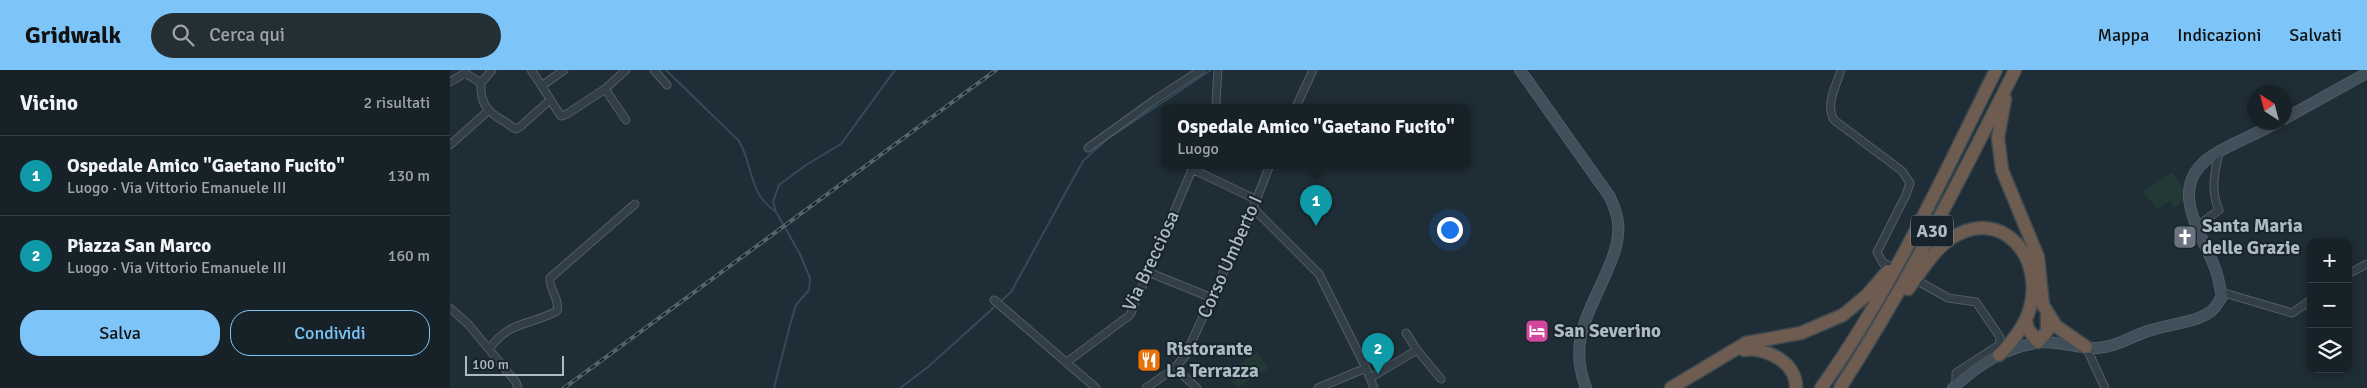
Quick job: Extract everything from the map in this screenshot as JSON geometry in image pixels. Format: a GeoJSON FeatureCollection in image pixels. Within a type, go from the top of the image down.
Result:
{"type":"FeatureCollection","features":[{"type":"Feature","properties":{"kind":"highway","name":"A30"},"geometry":{"type":"LineString","coordinates":[[1821,388],[1849,349],[1905,253],[1996,70]]}},
{"type":"Feature","properties":{"kind":"highway","name":"A30"},"geometry":{"type":"LineString","coordinates":[[1840,388],[1881,325],[1923,250],[2015,70]]}},
{"type":"Feature","properties":{"kind":"highway"},"geometry":{"type":"LineString","coordinates":[[2007,86],[1998,138],[2002,170],[2038,258],[2041,296],[2047,315],[2047,331],[2038,342],[2028,329],[2026,320]]}},
{"type":"Feature","properties":{"kind":"highway"},"geometry":{"type":"LineString","coordinates":[[1881,325],[1940,248],[1958,235],[1982,229],[1994,230],[2007,234],[2026,254],[2032,271],[2033,290],[2026,320],[2010,344],[1999,355]]}},
{"type":"Feature","properties":{"kind":"highway"},"geometry":{"type":"LineString","coordinates":[[1671,388],[1729,352],[1746,344],[1801,333],[1843,315],[1867,295],[1905,253]]}},
{"type":"Feature","properties":{"kind":"highway"},"geometry":{"type":"LineString","coordinates":[[2047,315],[2066,335],[2086,348]]}},
{"type":"Feature","properties":{"kind":"highway"},"geometry":{"type":"LineString","coordinates":[[1729,352],[1755,348],[1768,352],[1788,367],[1796,383],[1796,388]]}},
{"type":"Feature","properties":{"kind":"street"},"geometry":{"type":"LineString","coordinates":[[492,70],[481,83],[482,100],[488,111],[516,129],[529,120],[550,100]]}},
{"type":"Feature","properties":{"kind":"street"},"geometry":{"type":"LineString","coordinates":[[531,70],[561,116],[605,89],[626,70]]}},
{"type":"Feature","properties":{"kind":"street"},"geometry":{"type":"LineString","coordinates":[[543,86],[564,70]]}},
{"type":"Feature","properties":{"kind":"street"},"geometry":{"type":"LineString","coordinates":[[654,70],[667,85]]}},
{"type":"Feature","properties":{"kind":"street"},"geometry":{"type":"LineString","coordinates":[[1088,148],[1156,99],[1201,70]]}},
{"type":"Feature","properties":{"kind":"street"},"geometry":{"type":"LineString","coordinates":[[1297,104],[1313,70]]}},
{"type":"Feature","properties":{"kind":"street"},"geometry":{"type":"LineString","coordinates":[[1520,70],[1610,197],[1618,218],[1618,234],[1614,255],[1587,318],[1578,348],[1580,372],[1586,388]]}},
{"type":"Feature","properties":{"kind":"street"},"geometry":{"type":"LineString","coordinates":[[1842,70],[1833,94],[1830,113],[1834,120],[1902,171],[1910,182],[1906,195],[1877,252],[1883,262],[1888,265]]}},
{"type":"Feature","properties":{"kind":"street"},"geometry":{"type":"LineString","coordinates":[[450,82],[465,73],[481,83]]}},
{"type":"Feature","properties":{"kind":"street"},"geometry":{"type":"LineString","coordinates":[[1217,104],[1218,73]]}},
{"type":"Feature","properties":{"kind":"street"},"geometry":{"type":"LineString","coordinates":[[2292,115],[2367,73]]}},
{"type":"Feature","properties":{"kind":"street"},"geometry":{"type":"LineString","coordinates":[[605,89],[626,120]]}},
{"type":"Feature","properties":{"kind":"street"},"geometry":{"type":"LineString","coordinates":[[450,145],[488,111]]}},
{"type":"Feature","properties":{"kind":"street"},"geometry":{"type":"LineString","coordinates":[[1955,387],[1975,369],[1999,355],[2038,342],[2086,348],[2109,346],[2145,332],[2197,318],[2212,311],[2222,297],[2217,271],[2191,212],[2189,191],[2200,166],[2219,152],[2262,130]]}},
{"type":"Feature","properties":{"kind":"street"},"geometry":{"type":"LineString","coordinates":[[2196,227],[2219,210],[2214,196],[2214,185],[2219,152]]}},
{"type":"Feature","properties":{"kind":"street","name":"Via Brecciosa"},"geometry":{"type":"LineString","coordinates":[[1067,362],[1130,314],[1192,169]]}},
{"type":"Feature","properties":{"kind":"street"},"geometry":{"type":"LineString","coordinates":[[1197,169],[1255,199]]}},
{"type":"Feature","properties":{"kind":"street","name":"Corso Umberto I"},"geometry":{"type":"LineString","coordinates":[[1146,388],[1176,368],[1185,356],[1253,208],[1268,169]]}},
{"type":"Feature","properties":{"kind":"street"},"geometry":{"type":"LineString","coordinates":[[488,349],[499,335],[522,323],[546,317],[557,311],[558,304],[550,284],[550,278],[635,204]]}},
{"type":"Feature","properties":{"kind":"street"},"geometry":{"type":"LineString","coordinates":[[1253,208],[1319,274],[1374,388]]}},
{"type":"Feature","properties":{"kind":"street"},"geometry":{"type":"LineString","coordinates":[[2352,272],[2367,264]]}},
{"type":"Feature","properties":{"kind":"street"},"geometry":{"type":"LineString","coordinates":[[1148,272],[1212,298]]}},
{"type":"Feature","properties":{"kind":"street"},"geometry":{"type":"LineString","coordinates":[[1918,281],[1948,298],[1976,302],[2000,337],[1999,345],[1956,373],[1955,387]]}},
{"type":"Feature","properties":{"kind":"street"},"geometry":{"type":"LineString","coordinates":[[2221,292],[2292,313],[2307,303]]}},
{"type":"Feature","properties":{"kind":"street"},"geometry":{"type":"LineString","coordinates":[[994,300],[1096,388]]}},
{"type":"Feature","properties":{"kind":"street"},"geometry":{"type":"LineString","coordinates":[[450,308],[468,324],[516,382],[518,388]]}},
{"type":"Feature","properties":{"kind":"street"},"geometry":{"type":"LineString","coordinates":[[1406,333],[1416,350],[1441,379]]}},
{"type":"Feature","properties":{"kind":"street"},"geometry":{"type":"LineString","coordinates":[[2086,348],[2105,388]]}},
{"type":"Feature","properties":{"kind":"street"},"geometry":{"type":"LineString","coordinates":[[1370,378],[1416,350]]}},
{"type":"Feature","properties":{"kind":"street"},"geometry":{"type":"LineString","coordinates":[[1176,368],[1197,388]]}},
{"type":"Feature","properties":{"kind":"street"},"geometry":{"type":"LineString","coordinates":[[1318,388],[1366,368]]}},
{"type":"Feature","properties":{"kind":"green space"},"geometry":{"type":"Polygon","coordinates":[[[2172,172],[2185,191],[2185,200],[2174,208],[2169,201],[2158,210],[2143,192],[2172,172]]]}},
{"type":"Feature","properties":{"kind":"green space"},"geometry":{"type":"Polygon","coordinates":[[[1257,352],[1268,368],[1237,388],[1227,373],[1257,352]]]}},
{"type":"Feature","properties":{"kind":"waterway"},"geometry":{"type":"LineString","coordinates":[[666,70],[739,141],[756,188],[767,205],[776,212]]}},
{"type":"Feature","properties":{"kind":"waterway"},"geometry":{"type":"LineString","coordinates":[[774,388],[796,305],[809,290],[810,278],[800,254],[776,212],[773,202],[779,185],[806,165],[841,144],[895,70]]}},
{"type":"Feature","properties":{"kind":"waterway"},"geometry":{"type":"LineString","coordinates":[[900,388],[928,367],[1011,292],[1083,161],[1106,140],[1211,70]]}},
{"type":"Feature","properties":{"kind":"railway"},"geometry":{"type":"LineString","coordinates":[[564,388],[996,70]]}},
{"type":"Feature","properties":{"kind":"place","name":"Ospedale Amico \"Gaetano Fucito\""},"geometry":{"type":"Point","coordinates":[1316,226]}},
{"type":"Feature","properties":{"kind":"place","name":"Santa Maria delle Grazie"},"geometry":{"type":"Point","coordinates":[2185,237]}},
{"type":"Feature","properties":{"kind":"place","name":"San Severino"},"geometry":{"type":"Point","coordinates":[1537,331]}},
{"type":"Feature","properties":{"kind":"place","name":"Ristorante La Terrazza"},"geometry":{"type":"Point","coordinates":[1149,360]}},
{"type":"Feature","properties":{"kind":"place","name":"Piazza San Marco"},"geometry":{"type":"Point","coordinates":[1378,374]}}]}
